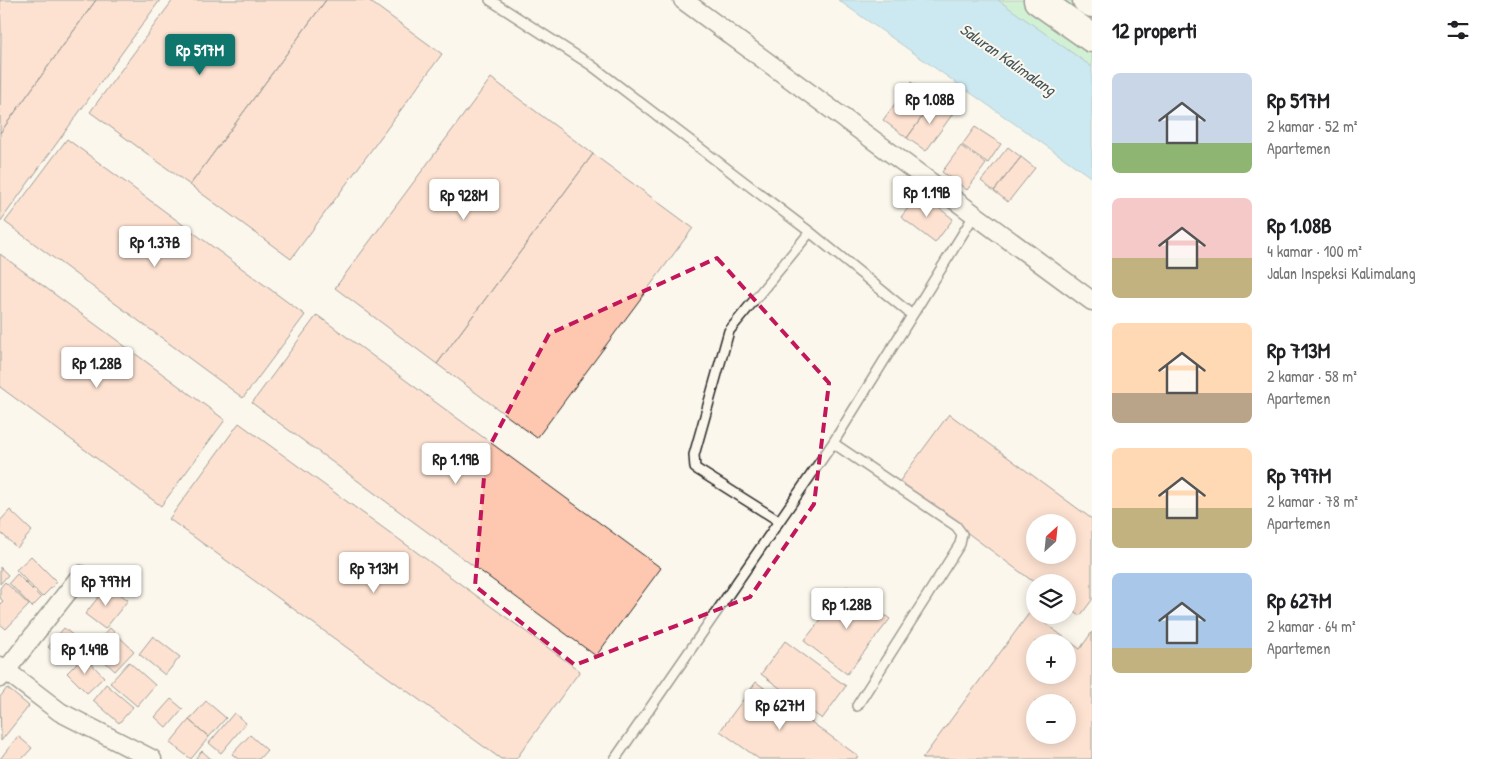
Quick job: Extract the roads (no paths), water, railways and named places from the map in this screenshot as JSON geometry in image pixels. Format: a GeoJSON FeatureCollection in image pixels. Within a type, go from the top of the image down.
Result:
{"type":"FeatureCollection","features":[{"type":"Feature","properties":{"kind":"main road"},"geometry":{"type":"LineString","coordinates":[[1038,0],[1092,38]]}},
{"type":"Feature","properties":{"kind":"main road"},"geometry":{"type":"LineString","coordinates":[[1087,0],[1092,3]]}},
{"type":"Feature","properties":{"kind":"street"},"geometry":{"type":"LineString","coordinates":[[683,0],[1092,301]]}},
{"type":"Feature","properties":{"kind":"street"},"geometry":{"type":"LineString","coordinates":[[81,575],[2,671],[60,712],[152,759]]}},
{"type":"Feature","properties":{"kind":"lane"},"geometry":{"type":"LineString","coordinates":[[490,0],[591,65],[810,232],[912,316]]}},
{"type":"Feature","properties":{"kind":"lane"},"geometry":{"type":"LineString","coordinates":[[614,759],[833,443],[975,214]]}},
{"type":"Feature","properties":{"kind":"lane"},"geometry":{"type":"LineString","coordinates":[[779,521],[695,468],[694,456],[729,331],[810,232]]}},
{"type":"Feature","properties":{"kind":"lane"},"geometry":{"type":"LineString","coordinates":[[833,443],[956,526],[962,534],[960,544],[857,706]]}},
{"type":"Feature","properties":{"kind":"water","name":"Saluran Kalimalang"},"geometry":{"type":"Polygon","coordinates":[[[838,0],[998,0],[1092,67],[1092,178],[838,0]]]}}]}
